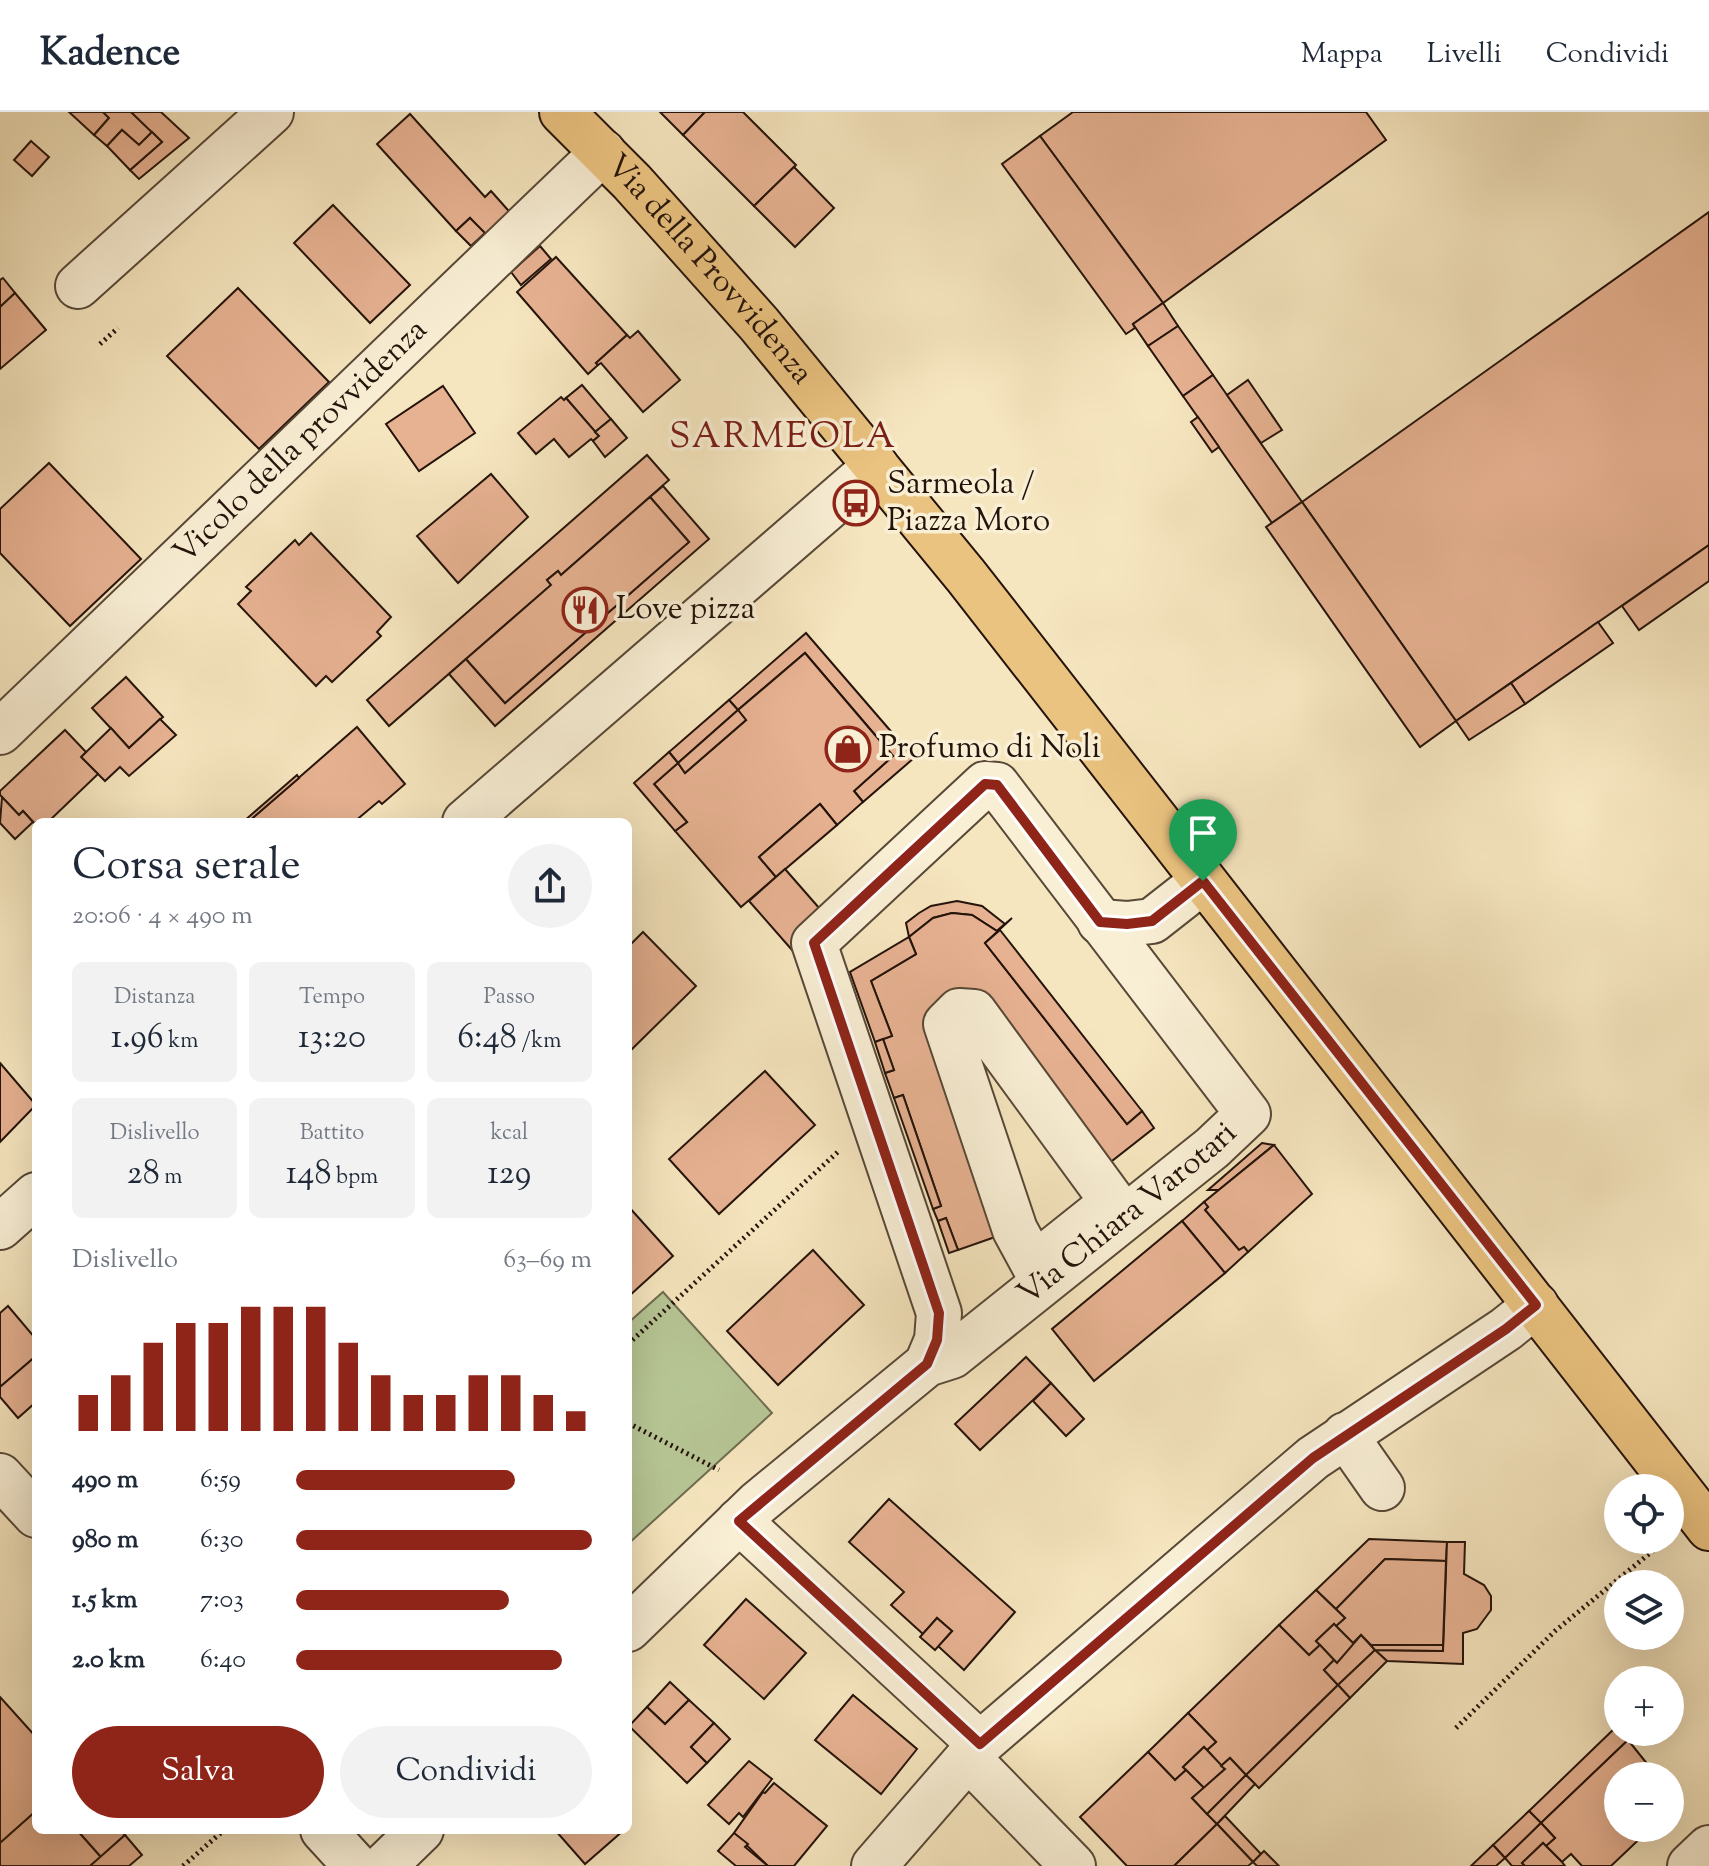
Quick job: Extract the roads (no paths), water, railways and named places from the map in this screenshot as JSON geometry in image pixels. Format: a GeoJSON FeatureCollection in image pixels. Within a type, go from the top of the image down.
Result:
{"type":"FeatureCollection","features":[{"type":"Feature","properties":{"kind":"main road","name":"Via della Provvidenza"},"geometry":{"type":"LineString","coordinates":[[562,112],[603,152],[759,324],[966,576],[1709,1528]]}},
{"type":"Feature","properties":{"kind":"street"},"geometry":{"type":"LineString","coordinates":[[78,286],[271,112]]}},
{"type":"Feature","properties":{"kind":"street","name":"Vicolo della provvidenza"},"geometry":{"type":"LineString","coordinates":[[0,732],[603,152]]}},
{"type":"Feature","properties":{"kind":"street"},"geometry":{"type":"LineString","coordinates":[[470,818],[876,466]]}},
{"type":"Feature","properties":{"kind":"street","name":"Via Chiara Varotari"},"geometry":{"type":"LineString","coordinates":[[632,1625],[739,1521],[927,1364],[952,1356],[1212,1148],[1248,1114],[997,785],[985,784],[814,943],[939,1313],[937,1340],[927,1364]]}},
{"type":"Feature","properties":{"kind":"street"},"geometry":{"type":"LineString","coordinates":[[1100,922],[1127,924],[1152,921],[1203,881]]}},
{"type":"Feature","properties":{"kind":"street","name":"Via Chiara Varotari"},"geometry":{"type":"LineString","coordinates":[[1151,988],[1145,946],[1152,921]]}},
{"type":"Feature","properties":{"kind":"street"},"geometry":{"type":"LineString","coordinates":[[959,1011],[974,1012],[1113,1202],[1034,1265],[1015,1230],[946,1024],[959,1011]]}},
{"type":"Feature","properties":{"kind":"street"},"geometry":{"type":"LineString","coordinates":[[0,1227],[32,1199]]}},
{"type":"Feature","properties":{"kind":"street"},"geometry":{"type":"LineString","coordinates":[[874,1866],[974,1751],[1279,1487],[1345,1435],[1506,1329],[1536,1305]]}},
{"type":"Feature","properties":{"kind":"street","name":"Via Chiara Varotari"},"geometry":{"type":"LineString","coordinates":[[939,1313],[975,1324],[993,1322]]}},
{"type":"Feature","properties":{"kind":"street"},"geometry":{"type":"LineString","coordinates":[[1345,1435],[1382,1488]]}},
{"type":"Feature","properties":{"kind":"street"},"geometry":{"type":"LineString","coordinates":[[0,1476],[32,1511]]}},
{"type":"Feature","properties":{"kind":"street"},"geometry":{"type":"LineString","coordinates":[[739,1521],[974,1751],[1073,1866]]}},
{"type":"Feature","properties":{"kind":"street"},"geometry":{"type":"LineString","coordinates":[[384,1866],[417,1834]]}},
{"type":"Feature","properties":{"kind":"street"},"geometry":{"type":"LineString","coordinates":[[1690,1866],[1709,1848]]}},
{"type":"Feature","properties":{"kind":"place","name":"Sarmeola / Piazza Moro"},"geometry":{"type":"Point","coordinates":[856,503]}},
{"type":"Feature","properties":{"kind":"place","name":"Love pizza"},"geometry":{"type":"Point","coordinates":[585,610]}},
{"type":"Feature","properties":{"kind":"place","name":"Profumo di Noli"},"geometry":{"type":"Point","coordinates":[848,749]}},
{"type":"Feature","properties":{"kind":"district","name":"SARMEOLA"},"geometry":{"type":"Point","coordinates":[783,438]}}]}
